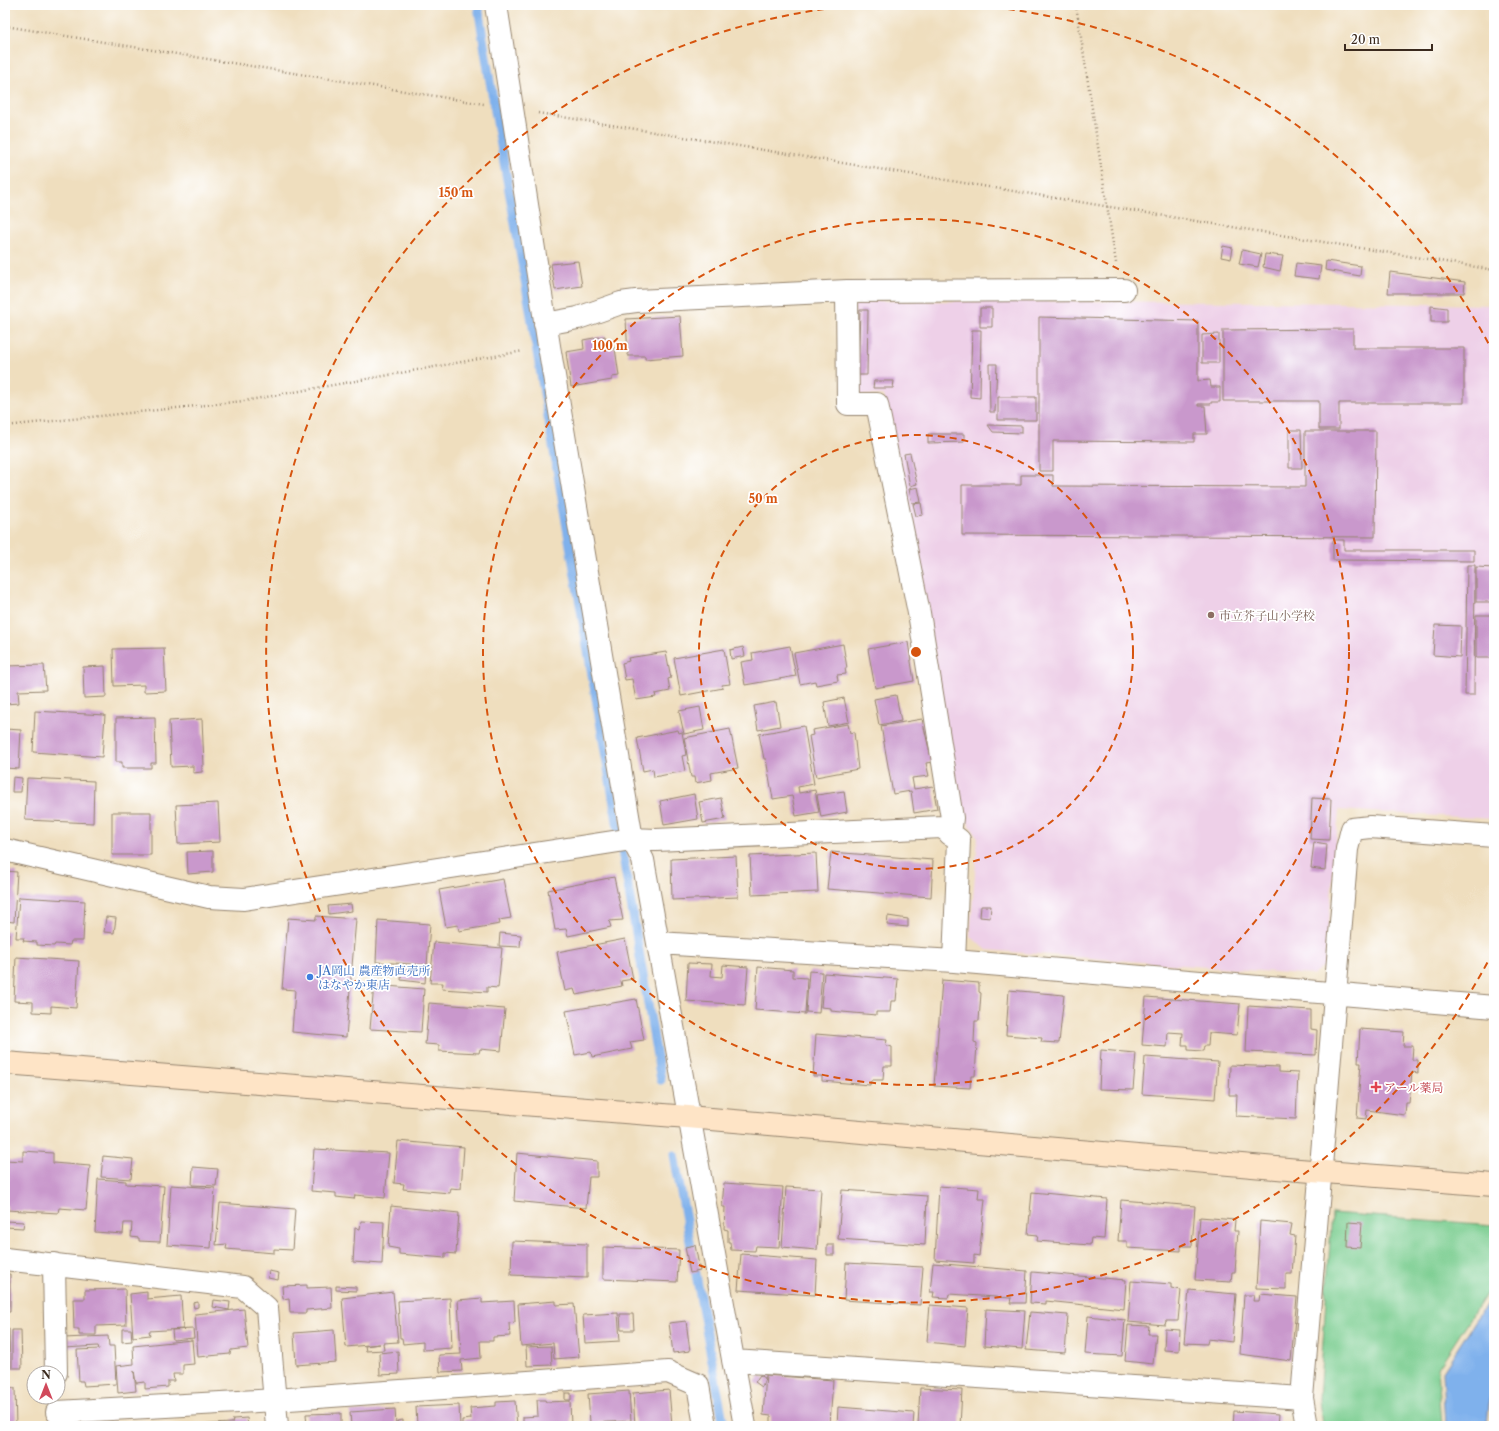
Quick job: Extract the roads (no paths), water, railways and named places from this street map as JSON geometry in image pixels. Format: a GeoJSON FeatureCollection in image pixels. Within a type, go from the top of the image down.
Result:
{"type":"FeatureCollection","features":[{"type":"Feature","properties":{"kind":"street"},"geometry":{"type":"LineString","coordinates":[[496,5],[622,840],[643,860],[688,1117],[745,1426]]}},
{"type":"Feature","properties":{"kind":"street"},"geometry":{"type":"LineString","coordinates":[[545,324],[578,318],[621,303],[636,301],[847,290],[1118,290]]}},
{"type":"Feature","properties":{"kind":"street"},"geometry":{"type":"LineString","coordinates":[[847,290],[848,404],[877,404],[921,628],[952,818],[950,834]]}},
{"type":"Feature","properties":{"kind":"street"},"geometry":{"type":"LineString","coordinates":[[1307,1426],[1302,1398],[1337,994],[1347,849],[1352,829],[1370,826],[1494,836]]}},
{"type":"Feature","properties":{"kind":"street"},"geometry":{"type":"LineString","coordinates":[[5,850],[209,897],[244,899],[622,840],[664,840],[942,827],[959,840],[954,961]]}},
{"type":"Feature","properties":{"kind":"street"},"geometry":{"type":"LineString","coordinates":[[658,943],[954,961],[1494,1007]]}},
{"type":"Feature","properties":{"kind":"street"},"geometry":{"type":"LineString","coordinates":[[5,1063],[688,1117],[1322,1171],[1494,1184]]}},
{"type":"Feature","properties":{"kind":"street"},"geometry":{"type":"LineString","coordinates":[[5,1260],[54,1264],[244,1287],[267,1308],[277,1426]]}},
{"type":"Feature","properties":{"kind":"street"},"geometry":{"type":"LineString","coordinates":[[54,1264],[56,1365]]}},
{"type":"Feature","properties":{"kind":"street"},"geometry":{"type":"LineString","coordinates":[[733,1361],[1302,1398]]}},
{"type":"Feature","properties":{"kind":"street"},"geometry":{"type":"LineString","coordinates":[[57,1412],[275,1400],[668,1372],[698,1385],[705,1426]]}},
{"type":"Feature","properties":{"kind":"water"},"geometry":{"type":"Polygon","coordinates":[[[1494,1292],[1494,1385],[1488,1404],[1486,1426],[1446,1426],[1443,1371],[1494,1292]]]}},
{"type":"Feature","properties":{"kind":"waterway"},"geometry":{"type":"LineString","coordinates":[[478,5],[491,89],[661,1080]]}},
{"type":"Feature","properties":{"kind":"waterway"},"geometry":{"type":"LineString","coordinates":[[674,1155],[724,1426]]}},
{"type":"Feature","properties":{"kind":"place","name":"市立芥子山小学校"},"geometry":{"type":"Point","coordinates":[1211,615]}},
{"type":"Feature","properties":{"kind":"place","name":"JA岡山 農産物直売所 はなやか東店"},"geometry":{"type":"Point","coordinates":[310,977]}},
{"type":"Feature","properties":{"kind":"place","name":"アール薬局"},"geometry":{"type":"Point","coordinates":[1376,1087]}}]}
